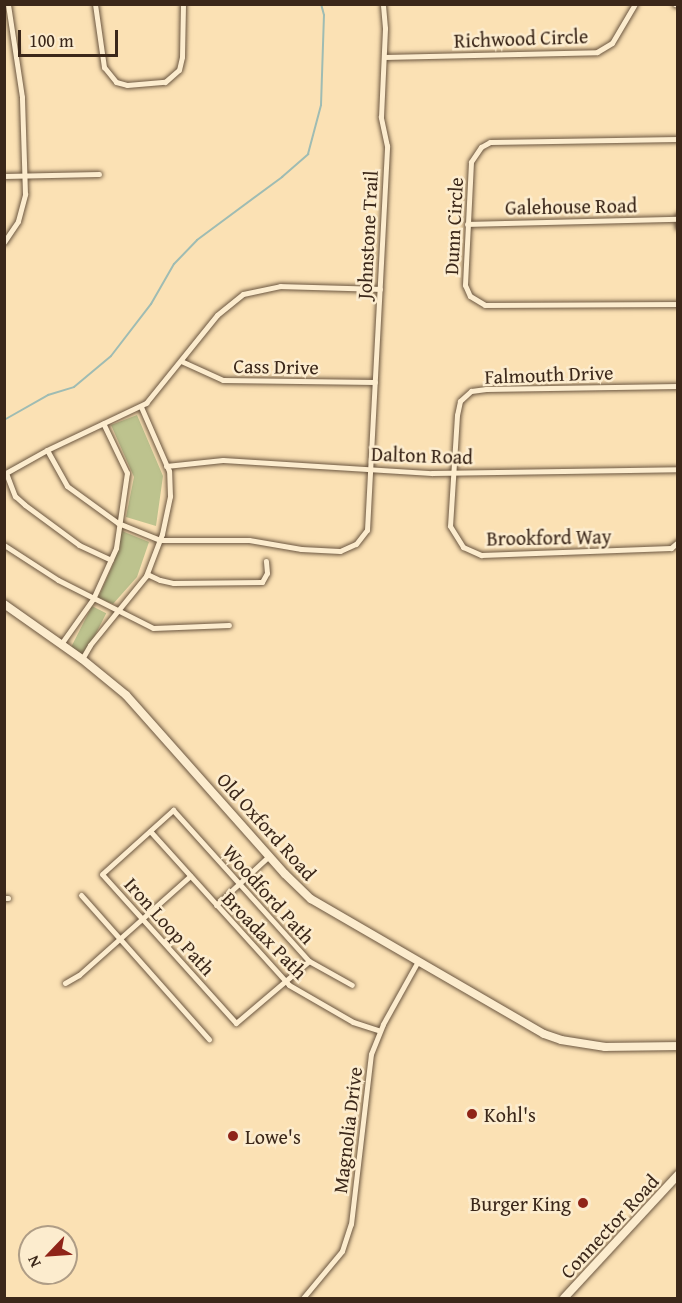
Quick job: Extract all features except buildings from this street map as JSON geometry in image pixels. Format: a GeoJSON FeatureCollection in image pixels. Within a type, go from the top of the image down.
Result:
{"type":"FeatureCollection","features":[{"type":"Feature","properties":{"kind":"street"},"geometry":{"type":"LineString","coordinates":[[4,242],[18,221],[25,194],[22,97],[8,4]]}},
{"type":"Feature","properties":{"kind":"street"},"geometry":{"type":"LineString","coordinates":[[95,4],[104,67],[109,75],[116,82],[127,85],[153,85],[165,82],[178,70],[182,57],[183,4]]}},
{"type":"Feature","properties":{"kind":"street","name":"Johnstone Trail"},"geometry":{"type":"LineString","coordinates":[[160,540],[249,540],[301,549],[340,551],[356,544],[368,530],[387,146],[381,117],[384,57],[383,4]]}},
{"type":"Feature","properties":{"kind":"street","name":"Richwood Circle"},"geometry":{"type":"LineString","coordinates":[[384,57],[597,52],[612,43],[634,4]]}},
{"type":"Feature","properties":{"kind":"street","name":"Dunn Circle"},"geometry":{"type":"LineString","coordinates":[[678,139],[490,142],[481,147],[471,162],[465,285],[470,296],[485,305],[678,304]]}},
{"type":"Feature","properties":{"kind":"street"},"geometry":{"type":"LineString","coordinates":[[4,176],[99,174]]}},
{"type":"Feature","properties":{"kind":"street"},"geometry":{"type":"LineString","coordinates":[[677,217],[678,226]]}},
{"type":"Feature","properties":{"kind":"street","name":"Galehouse Road"},"geometry":{"type":"LineString","coordinates":[[467,224],[677,217]]}},
{"type":"Feature","properties":{"kind":"street"},"geometry":{"type":"LineString","coordinates":[[111,560],[79,545],[25,505],[15,496],[5,473],[47,450],[141,407],[217,315],[243,294],[280,286],[380,289]]}},
{"type":"Feature","properties":{"kind":"street","name":"Cass Drive"},"geometry":{"type":"LineString","coordinates":[[181,361],[223,380],[375,382]]}},
{"type":"Feature","properties":{"kind":"street","name":"Falmouth Drive"},"geometry":{"type":"LineString","coordinates":[[453,472],[460,401],[471,392],[486,388],[678,386]]}},
{"type":"Feature","properties":{"kind":"street"},"geometry":{"type":"LineString","coordinates":[[82,658],[147,574],[160,540],[170,496],[166,466],[141,407]]}},
{"type":"Feature","properties":{"kind":"street"},"geometry":{"type":"LineString","coordinates":[[62,644],[93,599],[111,560],[120,524],[127,473],[103,423]]}},
{"type":"Feature","properties":{"kind":"street"},"geometry":{"type":"LineString","coordinates":[[47,450],[68,486],[120,524],[160,540]]}},
{"type":"Feature","properties":{"kind":"street","name":"Dalton Road"},"geometry":{"type":"LineString","coordinates":[[166,466],[223,460],[453,472],[678,469]]}},
{"type":"Feature","properties":{"kind":"street","name":"Brookford Way"},"geometry":{"type":"LineString","coordinates":[[453,472],[450,526],[455,539],[469,552],[481,555],[671,548],[678,542]]}},
{"type":"Feature","properties":{"kind":"street"},"geometry":{"type":"LineString","coordinates":[[4,544],[58,580],[153,628],[229,625]]}},
{"type":"Feature","properties":{"kind":"street"},"geometry":{"type":"LineString","coordinates":[[147,574],[173,583],[262,582],[267,573],[266,561]]}},
{"type":"Feature","properties":{"kind":"street","name":"Old Oxford Road"},"geometry":{"type":"LineString","coordinates":[[4,604],[82,658],[135,704],[269,856],[312,899],[516,1020],[553,1038],[605,1047],[678,1046]]}},
{"type":"Feature","properties":{"kind":"street","name":"Iron Loop Path"},"geometry":{"type":"LineString","coordinates":[[173,810],[102,874],[236,1023],[286,982]]}},
{"type":"Feature","properties":{"kind":"street","name":"Woodford Path"},"geometry":{"type":"LineString","coordinates":[[173,810],[309,961],[352,985]]}},
{"type":"Feature","properties":{"kind":"street","name":"Broadax Path"},"geometry":{"type":"LineString","coordinates":[[150,831],[286,982],[346,1018],[380,1031]]}},
{"type":"Feature","properties":{"kind":"street"},"geometry":{"type":"LineString","coordinates":[[216,905],[269,856]]}},
{"type":"Feature","properties":{"kind":"street"},"geometry":{"type":"LineString","coordinates":[[65,983],[79,975],[190,876]]}},
{"type":"Feature","properties":{"kind":"street"},"geometry":{"type":"LineString","coordinates":[[81,895],[209,1039]]}},
{"type":"Feature","properties":{"kind":"street"},"geometry":{"type":"LineString","coordinates":[[286,982],[309,961]]}},
{"type":"Feature","properties":{"kind":"street","name":"Magnolia Drive"},"geometry":{"type":"LineString","coordinates":[[303,1299],[342,1251],[351,1224],[371,1054],[380,1031],[418,961]]}},
{"type":"Feature","properties":{"kind":"street","name":"Connector Road"},"geometry":{"type":"LineString","coordinates":[[564,1299],[678,1175]]}},
{"type":"Feature","properties":{"kind":"green space"},"geometry":{"type":"Polygon","coordinates":[[[137,415],[163,476],[156,526],[126,517],[134,477],[111,425],[137,415]]]}},
{"type":"Feature","properties":{"kind":"green space"},"geometry":{"type":"Polygon","coordinates":[[[122,531],[149,542],[137,577],[113,604],[98,598],[114,562],[122,531]]]}},
{"type":"Feature","properties":{"kind":"green space"},"geometry":{"type":"Polygon","coordinates":[[[92,606],[106,613],[85,655],[71,648],[92,606]]]}},
{"type":"Feature","properties":{"kind":"waterway"},"geometry":{"type":"LineString","coordinates":[[4,420],[48,395],[74,387],[111,356],[151,304],[174,264],[197,240],[282,177],[308,154],[321,105],[324,15],[321,4]]}},
{"type":"Feature","properties":{"kind":"place","name":"Kohl's"},"geometry":{"type":"Point","coordinates":[472,1114]}},
{"type":"Feature","properties":{"kind":"place","name":"Lowe's"},"geometry":{"type":"Point","coordinates":[233,1136]}},
{"type":"Feature","properties":{"kind":"place","name":"Burger King"},"geometry":{"type":"Point","coordinates":[583,1203]}}]}
